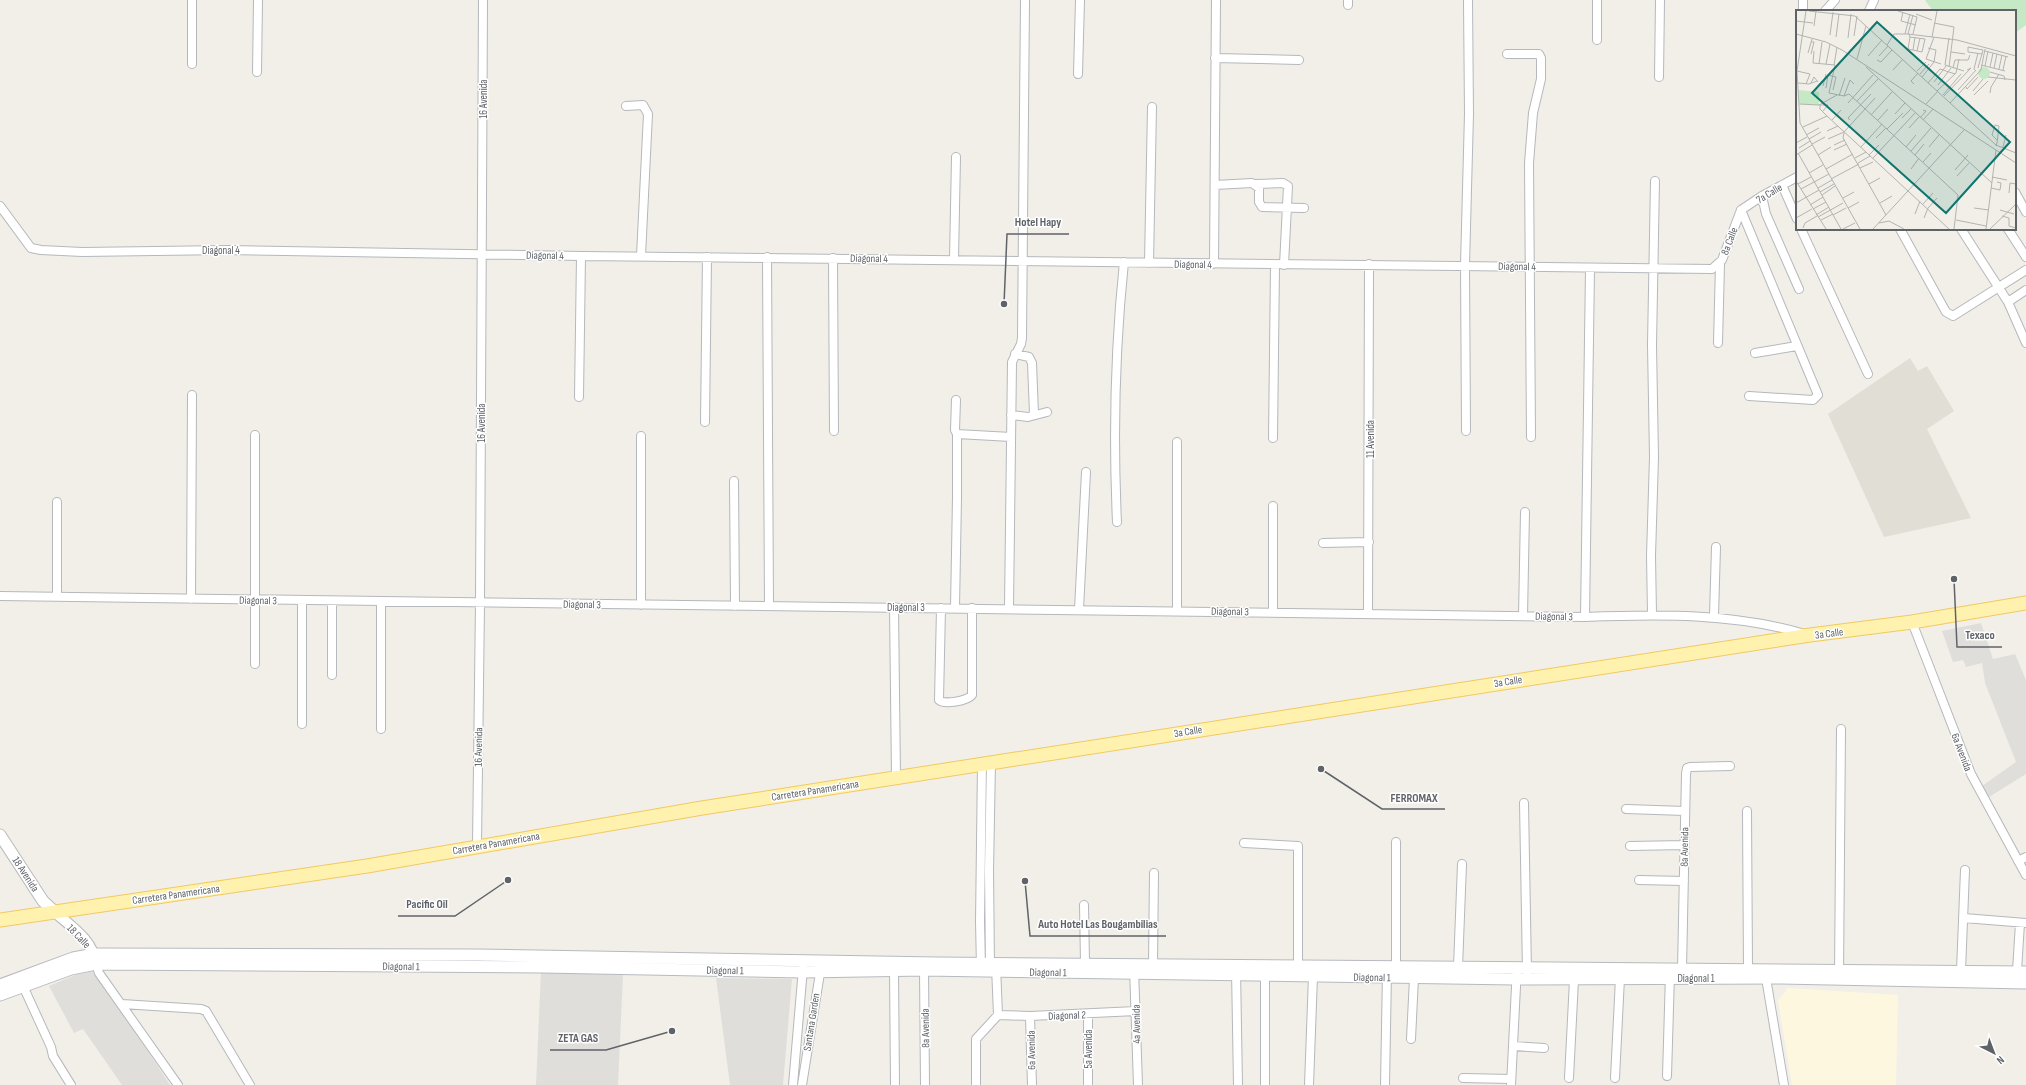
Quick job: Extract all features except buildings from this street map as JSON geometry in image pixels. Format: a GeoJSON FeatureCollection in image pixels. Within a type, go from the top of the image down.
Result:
{"type":"FeatureCollection","features":[{"type":"Feature","properties":{"kind":"main road","name":"3a Calle"},"geometry":{"type":"LineString","coordinates":[[986,762],[1810,635],[1912,622],[2026,603]]}},
{"type":"Feature","properties":{"kind":"main road","name":"Carretera Panamericana"},"geometry":{"type":"LineString","coordinates":[[0,920],[367,866],[477,846],[986,762]]}},
{"type":"Feature","properties":{"kind":"main road","name":"18 Avenida"},"geometry":{"type":"LineString","coordinates":[[0,835],[43,901],[55,912]]}},
{"type":"Feature","properties":{"kind":"main road","name":"Diagonal 1"},"geometry":{"type":"LineString","coordinates":[[72,964],[95,959],[476,955],[803,959],[989,967],[1236,970],[1298,965],[1390,970],[1414,978],[1574,980],[1620,978],[1640,974]]}},
{"type":"Feature","properties":{"kind":"main road","name":"Diagonal 1"},"geometry":{"type":"LineString","coordinates":[[95,959],[803,972],[924,970],[1085,963],[1134,968],[1153,964],[1236,970],[1265,975],[1313,976],[1390,970],[1458,967],[1522,967],[1640,974],[1748,970],[1766,974]]}},
{"type":"Feature","properties":{"kind":"main road"},"geometry":{"type":"LineString","coordinates":[[0,985],[72,964]]}},
{"type":"Feature","properties":{"kind":"main road"},"geometry":{"type":"LineString","coordinates":[[0,995],[72,964]]}},
{"type":"Feature","properties":{"kind":"main road","name":"Diagonal 1"},"geometry":{"type":"LineString","coordinates":[[1839,975],[1962,971],[2021,972]]}},
{"type":"Feature","properties":{"kind":"main road","name":"Diagonal 1"},"geometry":{"type":"LineString","coordinates":[[1689,972],[1839,975],[2026,983]]}},
{"type":"Feature","properties":{"kind":"street"},"geometry":{"type":"LineString","coordinates":[[192,0],[192,64]]}},
{"type":"Feature","properties":{"kind":"street"},"geometry":{"type":"LineString","coordinates":[[256,72],[258,0]]}},
{"type":"Feature","properties":{"kind":"street","name":"16 Avenida"},"geometry":{"type":"LineString","coordinates":[[477,846],[480,603],[483,0]]}},
{"type":"Feature","properties":{"kind":"street"},"geometry":{"type":"LineString","coordinates":[[1009,608],[1012,362],[1015,354],[1022,344],[1025,0]]}},
{"type":"Feature","properties":{"kind":"street"},"geometry":{"type":"LineString","coordinates":[[1078,74],[1080,0]]}},
{"type":"Feature","properties":{"kind":"street"},"geometry":{"type":"LineString","coordinates":[[1214,264],[1216,0]]}},
{"type":"Feature","properties":{"kind":"street"},"geometry":{"type":"LineString","coordinates":[[1466,431],[1464,265],[1469,114],[1468,0]]}},
{"type":"Feature","properties":{"kind":"street"},"geometry":{"type":"LineString","coordinates":[[1597,0],[1597,40]]}},
{"type":"Feature","properties":{"kind":"street"},"geometry":{"type":"LineString","coordinates":[[1659,78],[1660,0]]}},
{"type":"Feature","properties":{"kind":"street"},"geometry":{"type":"LineString","coordinates":[[1826,10],[1836,0]]}},
{"type":"Feature","properties":{"kind":"street"},"geometry":{"type":"LineString","coordinates":[[1869,10],[1874,0]]}},
{"type":"Feature","properties":{"kind":"street"},"geometry":{"type":"LineString","coordinates":[[1507,54],[1539,54],[1541,58],[1541,79],[1533,113],[1529,163],[1531,437]]}},
{"type":"Feature","properties":{"kind":"street"},"geometry":{"type":"LineString","coordinates":[[1215,58],[1299,60]]}},
{"type":"Feature","properties":{"kind":"street"},"geometry":{"type":"LineString","coordinates":[[626,106],[643,105],[648,114],[641,256]]}},
{"type":"Feature","properties":{"kind":"street"},"geometry":{"type":"LineString","coordinates":[[1149,263],[1152,107]]}},
{"type":"Feature","properties":{"kind":"street"},"geometry":{"type":"LineString","coordinates":[[954,259],[956,157]]}},
{"type":"Feature","properties":{"kind":"street","name":"7a Calle"},"geometry":{"type":"LineString","coordinates":[[1741,210],[1796,177]]}},
{"type":"Feature","properties":{"kind":"street"},"geometry":{"type":"LineString","coordinates":[[1652,615],[1651,556],[1654,457],[1652,345],[1655,181]]}},
{"type":"Feature","properties":{"kind":"street"},"geometry":{"type":"LineString","coordinates":[[1256,184],[1259,188],[1260,205],[1262,207],[1304,208]]}},
{"type":"Feature","properties":{"kind":"street"},"geometry":{"type":"LineString","coordinates":[[1215,186],[1287,184],[1284,265]]}},
{"type":"Feature","properties":{"kind":"street"},"geometry":{"type":"LineString","coordinates":[[1782,185],[1796,217]]}},
{"type":"Feature","properties":{"kind":"street"},"geometry":{"type":"LineString","coordinates":[[2016,194],[2026,212]]}},
{"type":"Feature","properties":{"kind":"street"},"geometry":{"type":"LineString","coordinates":[[1762,196],[1766,214],[1800,289]]}},
{"type":"Feature","properties":{"kind":"street","name":"Diagonal 4"},"geometry":{"type":"LineString","coordinates":[[0,206],[27,244],[36,249],[82,252],[228,250],[581,256],[954,259],[1275,265],[1369,264],[1530,266],[1590,269],[1712,269]]}},
{"type":"Feature","properties":{"kind":"street"},"geometry":{"type":"LineString","coordinates":[[1741,210],[1817,392],[1816,399],[1749,396]]}},
{"type":"Feature","properties":{"kind":"street","name":"8a Calle"},"geometry":{"type":"LineString","coordinates":[[1712,269],[1720,264],[1741,210]]}},
{"type":"Feature","properties":{"kind":"street"},"geometry":{"type":"LineString","coordinates":[[1801,230],[1868,374]]}},
{"type":"Feature","properties":{"kind":"street"},"geometry":{"type":"LineString","coordinates":[[1901,230],[1949,315],[1952,316],[2026,270]]}},
{"type":"Feature","properties":{"kind":"street"},"geometry":{"type":"LineString","coordinates":[[1962,230],[1999,286],[2008,302],[2026,343]]}},
{"type":"Feature","properties":{"kind":"street"},"geometry":{"type":"LineString","coordinates":[[2009,230],[2026,257]]}},
{"type":"Feature","properties":{"kind":"street"},"geometry":{"type":"LineString","coordinates":[[579,397],[581,256]]}},
{"type":"Feature","properties":{"kind":"street"},"geometry":{"type":"LineString","coordinates":[[705,422],[707,257]]}},
{"type":"Feature","properties":{"kind":"street"},"geometry":{"type":"LineString","coordinates":[[768,257],[769,606]]}},
{"type":"Feature","properties":{"kind":"street"},"geometry":{"type":"LineString","coordinates":[[833,258],[834,431]]}},
{"type":"Feature","properties":{"kind":"street"},"geometry":{"type":"LineString","coordinates":[[1117,522],[1114,460],[1115,391],[1119,316],[1124,262]]}},
{"type":"Feature","properties":{"kind":"street","name":"11 Avenida"},"geometry":{"type":"LineString","coordinates":[[1368,613],[1369,264]]}},
{"type":"Feature","properties":{"kind":"street"},"geometry":{"type":"LineString","coordinates":[[1718,343],[1720,264]]}},
{"type":"Feature","properties":{"kind":"street"},"geometry":{"type":"LineString","coordinates":[[1273,438],[1275,265]]}},
{"type":"Feature","properties":{"kind":"street"},"geometry":{"type":"LineString","coordinates":[[1585,617],[1590,269]]}},
{"type":"Feature","properties":{"kind":"street"},"geometry":{"type":"LineString","coordinates":[[2008,302],[2026,290]]}},
{"type":"Feature","properties":{"kind":"street"},"geometry":{"type":"LineString","coordinates":[[1756,353],[1797,346]]}},
{"type":"Feature","properties":{"kind":"street"},"geometry":{"type":"LineString","coordinates":[[1015,354],[1029,357],[1032,363],[1034,414]]}},
{"type":"Feature","properties":{"kind":"street"},"geometry":{"type":"LineString","coordinates":[[191,599],[192,395]]}},
{"type":"Feature","properties":{"kind":"street"},"geometry":{"type":"LineString","coordinates":[[954,608],[957,498],[955,430],[956,400]]}},
{"type":"Feature","properties":{"kind":"street"},"geometry":{"type":"LineString","coordinates":[[1011,415],[1028,417],[1034,414],[1047,412]]}},
{"type":"Feature","properties":{"kind":"street"},"geometry":{"type":"LineString","coordinates":[[956,434],[1011,437]]}},
{"type":"Feature","properties":{"kind":"street"},"geometry":{"type":"LineString","coordinates":[[255,435],[255,664]]}},
{"type":"Feature","properties":{"kind":"street"},"geometry":{"type":"LineString","coordinates":[[641,436],[642,605]]}},
{"type":"Feature","properties":{"kind":"street"},"geometry":{"type":"LineString","coordinates":[[1177,442],[1177,610]]}},
{"type":"Feature","properties":{"kind":"street"},"geometry":{"type":"LineString","coordinates":[[1079,609],[1086,472]]}},
{"type":"Feature","properties":{"kind":"street"},"geometry":{"type":"LineString","coordinates":[[734,481],[735,606]]}},
{"type":"Feature","properties":{"kind":"street"},"geometry":{"type":"LineString","coordinates":[[57,502],[57,596]]}},
{"type":"Feature","properties":{"kind":"street"},"geometry":{"type":"LineString","coordinates":[[1273,506],[1273,612]]}},
{"type":"Feature","properties":{"kind":"street"},"geometry":{"type":"LineString","coordinates":[[1523,616],[1525,512]]}},
{"type":"Feature","properties":{"kind":"street"},"geometry":{"type":"LineString","coordinates":[[1323,543],[1369,542]]}},
{"type":"Feature","properties":{"kind":"street"},"geometry":{"type":"LineString","coordinates":[[1714,616],[1716,547]]}},
{"type":"Feature","properties":{"kind":"street","name":"Diagonal 3"},"geometry":{"type":"LineString","coordinates":[[0,596],[381,602],[1177,610],[1585,617],[1652,615],[1714,616],[1772,624],[1810,635]]}},
{"type":"Feature","properties":{"kind":"street"},"geometry":{"type":"LineString","coordinates":[[302,601],[302,724]]}},
{"type":"Feature","properties":{"kind":"street"},"geometry":{"type":"LineString","coordinates":[[332,601],[332,675]]}},
{"type":"Feature","properties":{"kind":"street"},"geometry":{"type":"LineString","coordinates":[[381,602],[381,729]]}},
{"type":"Feature","properties":{"kind":"street"},"geometry":{"type":"LineString","coordinates":[[894,608],[896,777]]}},
{"type":"Feature","properties":{"kind":"street"},"geometry":{"type":"LineString","coordinates":[[941,608],[939,700],[941,702],[966,699],[972,695],[972,608]]}},
{"type":"Feature","properties":{"kind":"street","name":"6a Avenida"},"geometry":{"type":"LineString","coordinates":[[1912,622],[1971,774],[2026,875]]}},
{"type":"Feature","properties":{"kind":"street"},"geometry":{"type":"LineString","coordinates":[[1839,975],[1841,729]]}},
{"type":"Feature","properties":{"kind":"street"},"geometry":{"type":"LineString","coordinates":[[976,1085],[976,1038],[998,1015],[989,967],[986,762]]}},
{"type":"Feature","properties":{"kind":"street","name":"8a Avenida"},"geometry":{"type":"LineString","coordinates":[[1689,972],[1684,881],[1687,768],[1730,766]]}},
{"type":"Feature","properties":{"kind":"street"},"geometry":{"type":"LineString","coordinates":[[1524,803],[1522,967],[1527,979]]}},
{"type":"Feature","properties":{"kind":"street"},"geometry":{"type":"LineString","coordinates":[[1626,810],[1685,811]]}},
{"type":"Feature","properties":{"kind":"street"},"geometry":{"type":"LineString","coordinates":[[1747,811],[1748,970]]}},
{"type":"Feature","properties":{"kind":"street"},"geometry":{"type":"LineString","coordinates":[[1385,1085],[1396,842]]}},
{"type":"Feature","properties":{"kind":"street"},"geometry":{"type":"LineString","coordinates":[[1244,843],[1298,846],[1298,965]]}},
{"type":"Feature","properties":{"kind":"street"},"geometry":{"type":"LineString","coordinates":[[1630,846],[1684,845]]}},
{"type":"Feature","properties":{"kind":"street"},"geometry":{"type":"LineString","coordinates":[[2018,861],[2026,857]]}},
{"type":"Feature","properties":{"kind":"street"},"geometry":{"type":"LineString","coordinates":[[1458,967],[1462,864]]}},
{"type":"Feature","properties":{"kind":"street"},"geometry":{"type":"LineString","coordinates":[[1962,971],[1965,870]]}},
{"type":"Feature","properties":{"kind":"street"},"geometry":{"type":"LineString","coordinates":[[1153,964],[1154,873]]}},
{"type":"Feature","properties":{"kind":"street"},"geometry":{"type":"LineString","coordinates":[[1639,880],[1684,881]]}},
{"type":"Feature","properties":{"kind":"street"},"geometry":{"type":"LineString","coordinates":[[1084,905],[1085,963]]}},
{"type":"Feature","properties":{"kind":"street","name":"18 Calle"},"geometry":{"type":"LineString","coordinates":[[55,912],[91,945],[95,959]]}},
{"type":"Feature","properties":{"kind":"street"},"geometry":{"type":"LineString","coordinates":[[1964,918],[2023,923],[2021,972]]}},
{"type":"Feature","properties":{"kind":"street"},"geometry":{"type":"LineString","coordinates":[[95,959],[98,973],[122,1004],[178,1085]]}},
{"type":"Feature","properties":{"kind":"street","name":"Santana Garden"},"geometry":{"type":"LineString","coordinates":[[793,1085],[800,1014],[803,959]]}},
{"type":"Feature","properties":{"kind":"street","name":"Santana Garden"},"geometry":{"type":"LineString","coordinates":[[802,1085],[812,1014],[822,960]]}},
{"type":"Feature","properties":{"kind":"street"},"geometry":{"type":"LineString","coordinates":[[1463,1078],[1511,1082],[1515,979],[1522,967]]}},
{"type":"Feature","properties":{"kind":"street","name":"4a Avenida"},"geometry":{"type":"LineString","coordinates":[[1134,968],[1138,1085]]}},
{"type":"Feature","properties":{"kind":"street"},"geometry":{"type":"LineString","coordinates":[[894,970],[895,1085]]}},
{"type":"Feature","properties":{"kind":"street","name":"8a Avenida"},"geometry":{"type":"LineString","coordinates":[[924,970],[925,1085]]}},
{"type":"Feature","properties":{"kind":"street"},"geometry":{"type":"LineString","coordinates":[[1236,970],[1238,1085]]}},
{"type":"Feature","properties":{"kind":"street"},"geometry":{"type":"LineString","coordinates":[[1667,1076],[1670,974]]}},
{"type":"Feature","properties":{"kind":"street"},"geometry":{"type":"LineString","coordinates":[[1766,974],[1784,1085]]}},
{"type":"Feature","properties":{"kind":"street"},"geometry":{"type":"LineString","coordinates":[[1265,975],[1265,1085]]}},
{"type":"Feature","properties":{"kind":"street"},"geometry":{"type":"LineString","coordinates":[[1309,1085],[1313,976]]}},
{"type":"Feature","properties":{"kind":"street"},"geometry":{"type":"LineString","coordinates":[[1411,1039],[1414,978]]}},
{"type":"Feature","properties":{"kind":"street"},"geometry":{"type":"LineString","coordinates":[[1615,1078],[1620,978]]}},
{"type":"Feature","properties":{"kind":"street"},"geometry":{"type":"LineString","coordinates":[[1569,1078],[1574,980]]}},
{"type":"Feature","properties":{"kind":"street"},"geometry":{"type":"LineString","coordinates":[[23,986],[51,1047],[53,1056],[71,1085]]}},
{"type":"Feature","properties":{"kind":"street"},"geometry":{"type":"LineString","coordinates":[[122,1004],[201,1009],[206,1011],[250,1085]]}},
{"type":"Feature","properties":{"kind":"street","name":"Diagonal 2"},"geometry":{"type":"LineString","coordinates":[[998,1015],[1030,1016],[1136,1011]]}},
{"type":"Feature","properties":{"kind":"street"},"geometry":{"type":"LineString","coordinates":[[800,1014],[812,1014]]}},
{"type":"Feature","properties":{"kind":"street","name":"5a Avenida"},"geometry":{"type":"LineString","coordinates":[[1088,1014],[1088,1085]]}},
{"type":"Feature","properties":{"kind":"street","name":"6a Avenida"},"geometry":{"type":"LineString","coordinates":[[1030,1016],[1032,1085]]}},
{"type":"Feature","properties":{"kind":"street"},"geometry":{"type":"LineString","coordinates":[[1513,1046],[1544,1048]]}},
{"type":"Feature","properties":{"kind":"shaded area"},"geometry":{"type":"Polygon","coordinates":[[[1910,358],[1918,371],[1927,366],[1954,411],[1927,429],[1971,518],[1884,537],[1828,414],[1910,358]]]}},
{"type":"Feature","properties":{"kind":"shaded area"},"geometry":{"type":"Polygon","coordinates":[[[1981,623],[1993,659],[2015,654],[2026,680],[2026,774],[1989,797],[1982,786],[2016,762],[1985,683],[1982,663],[1966,667],[1963,660],[1953,662],[1942,631],[1981,623]]]}},
{"type":"Feature","properties":{"kind":"shaded area"},"geometry":{"type":"Polygon","coordinates":[[[91,968],[116,1002],[170,1085],[122,1085],[83,1029],[74,1033],[49,986],[91,968]]]}},
{"type":"Feature","properties":{"kind":"shaded area"},"geometry":{"type":"Polygon","coordinates":[[[541,971],[623,974],[618,1085],[536,1085],[541,971]]]}},
{"type":"Feature","properties":{"kind":"shaded area"},"geometry":{"type":"Polygon","coordinates":[[[716,978],[792,979],[783,1085],[730,1085],[716,978]]]}},
{"type":"Feature","properties":{"kind":"shaded area"},"geometry":{"type":"Polygon","coordinates":[[[1788,988],[1898,995],[1896,1085],[1792,1085],[1778,1000],[1788,988]]]}},
{"type":"Feature","properties":{"kind":"green space"},"geometry":{"type":"Polygon","coordinates":[[[1925,0],[2026,0],[2026,25],[2016,32],[2016,10],[1932,10],[1925,0]]]}},
{"type":"Feature","properties":{"kind":"place","name":"Hotel Hapy"},"geometry":{"type":"Point","coordinates":[1004,304]}},
{"type":"Feature","properties":{"kind":"place","name":"Texaco"},"geometry":{"type":"Point","coordinates":[1954,579]}},
{"type":"Feature","properties":{"kind":"place","name":"FERROMAX"},"geometry":{"type":"Point","coordinates":[1321,769]}},
{"type":"Feature","properties":{"kind":"place","name":"Pacific Oil"},"geometry":{"type":"Point","coordinates":[508,880]}},
{"type":"Feature","properties":{"kind":"place","name":"Auto Hotel Las Bougambilias"},"geometry":{"type":"Point","coordinates":[1025,881]}},
{"type":"Feature","properties":{"kind":"place","name":"ZETA GAS"},"geometry":{"type":"Point","coordinates":[672,1031]}}]}
